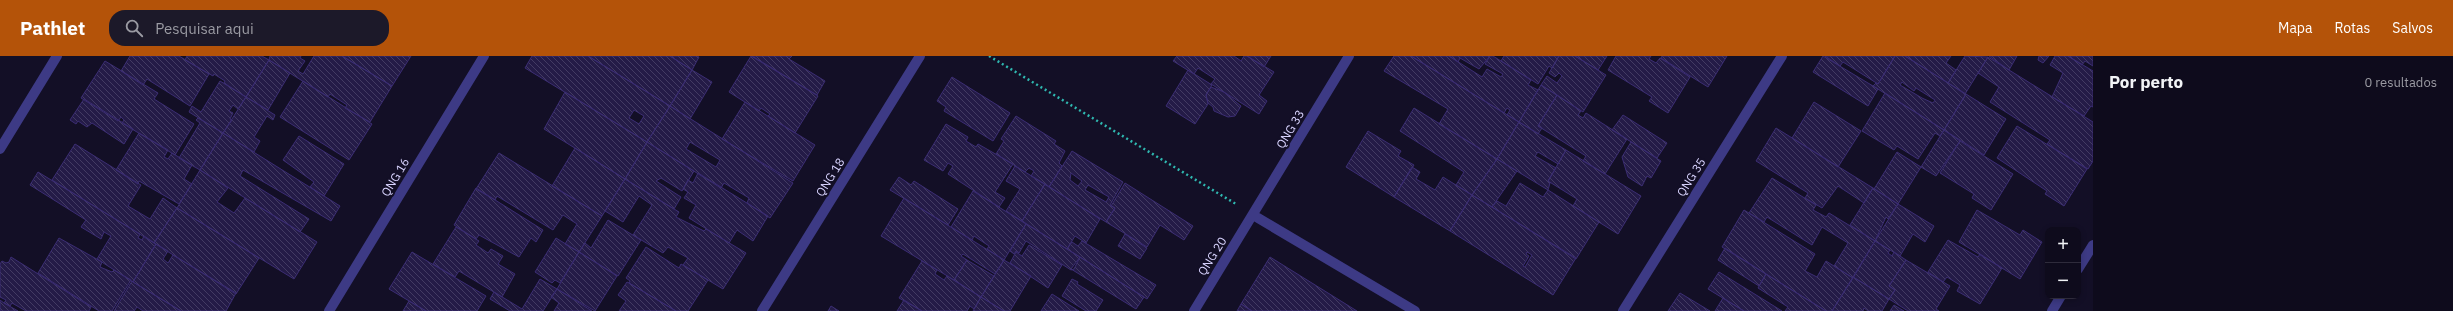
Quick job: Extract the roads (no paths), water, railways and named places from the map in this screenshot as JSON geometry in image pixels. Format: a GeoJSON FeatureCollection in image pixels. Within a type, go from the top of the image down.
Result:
{"type":"FeatureCollection","features":[{"type":"Feature","properties":{"kind":"street"},"geometry":{"type":"LineString","coordinates":[[0,149],[57,56]]}},
{"type":"Feature","properties":{"kind":"street","name":"QNG 16"},"geometry":{"type":"LineString","coordinates":[[329,311],[484,56]]}},
{"type":"Feature","properties":{"kind":"street","name":"QNG 18"},"geometry":{"type":"LineString","coordinates":[[762,311],[920,56]]}},
{"type":"Feature","properties":{"kind":"street","name":"QNG 33"},"geometry":{"type":"LineString","coordinates":[[1253,215],[1349,56]]}},
{"type":"Feature","properties":{"kind":"street","name":"QNG 35"},"geometry":{"type":"LineString","coordinates":[[1623,311],[1782,56]]}},
{"type":"Feature","properties":{"kind":"street"},"geometry":{"type":"LineString","coordinates":[[1253,215],[1415,311]]}},
{"type":"Feature","properties":{"kind":"street","name":"QNG 20"},"geometry":{"type":"LineString","coordinates":[[1194,311],[1253,215]]}},
{"type":"Feature","properties":{"kind":"street"},"geometry":{"type":"LineString","coordinates":[[2081,264],[2093,245]]}},
{"type":"Feature","properties":{"kind":"street"},"geometry":{"type":"LineString","coordinates":[[2052,311],[2059,299]]}}]}
